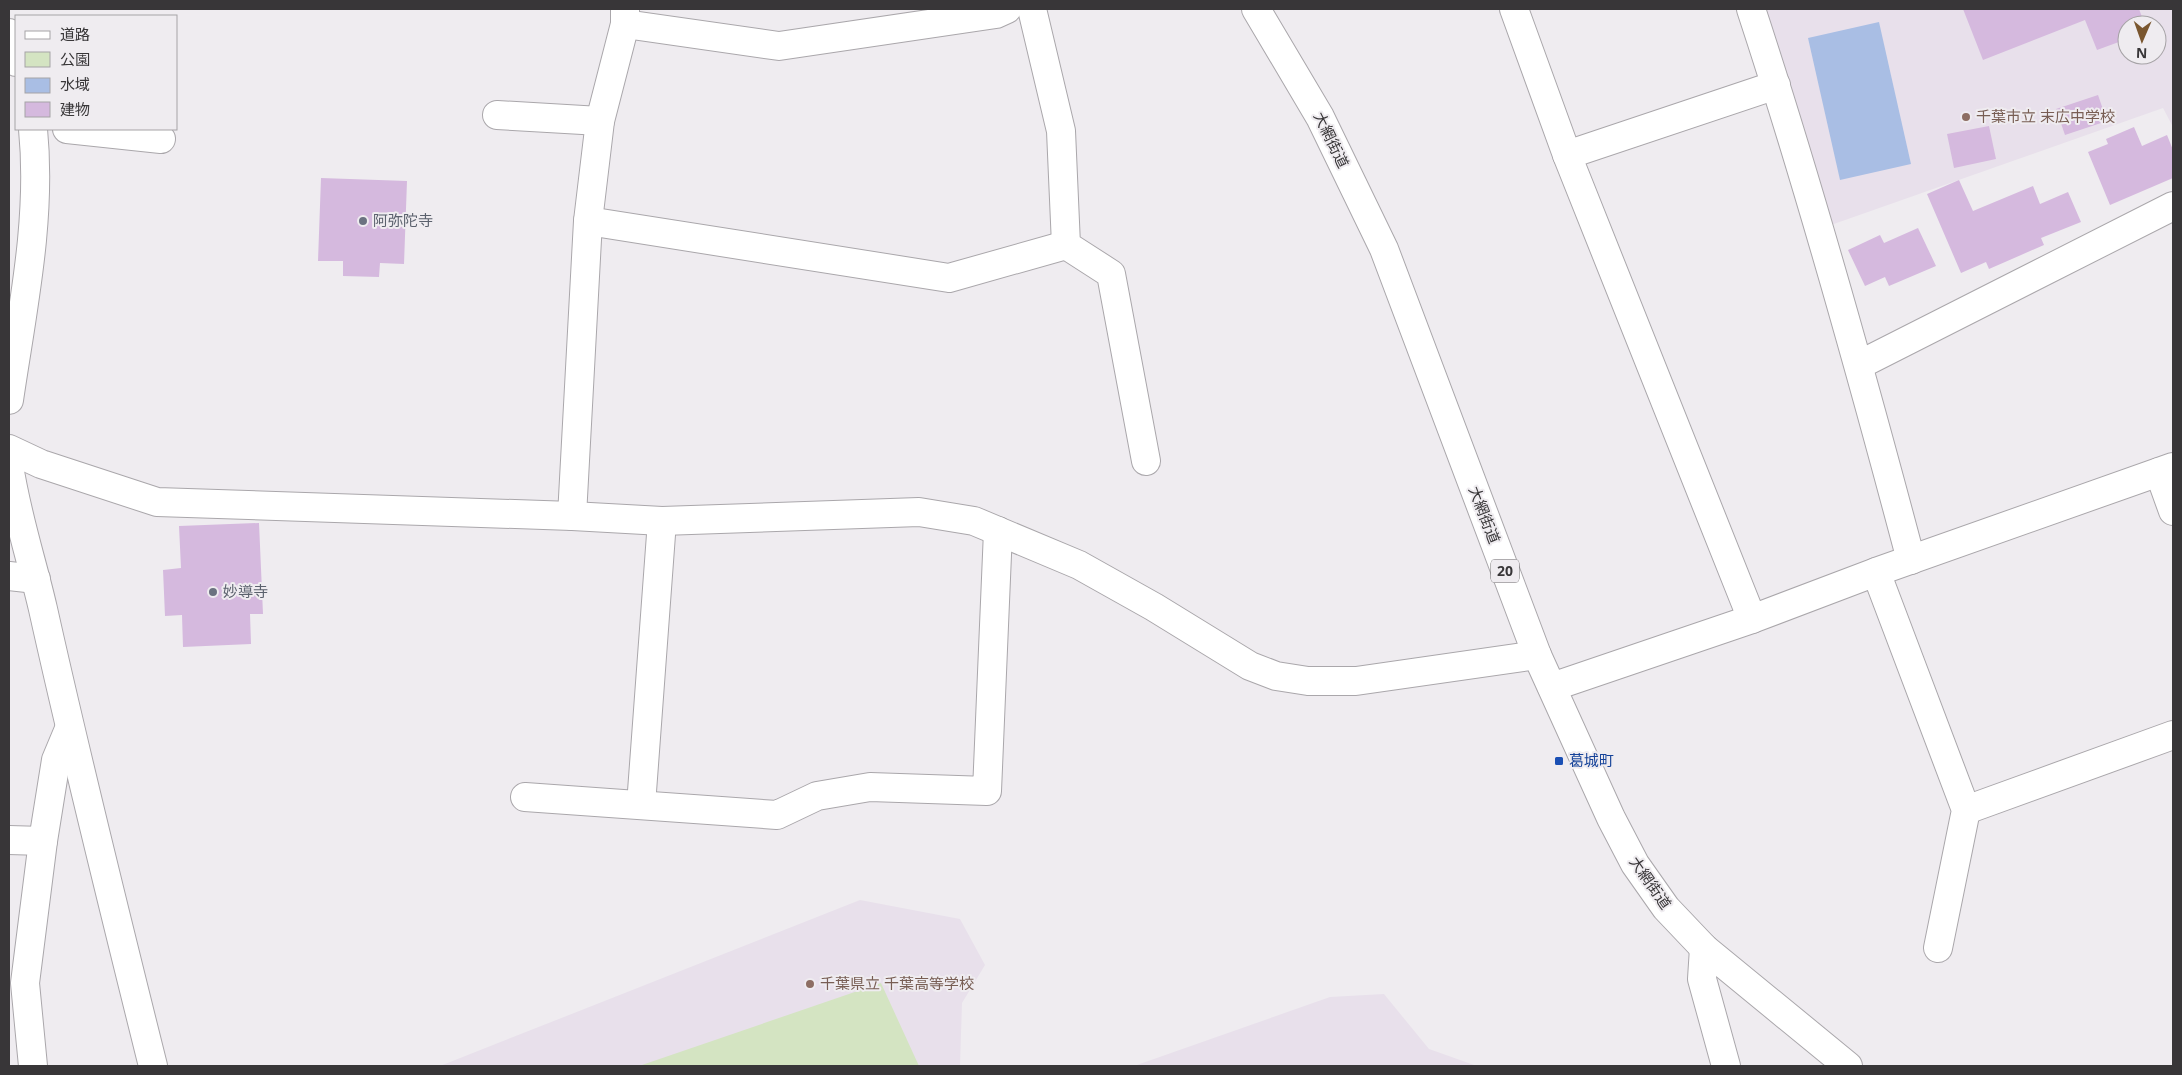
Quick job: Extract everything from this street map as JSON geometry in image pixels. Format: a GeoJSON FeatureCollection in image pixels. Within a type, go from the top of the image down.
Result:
{"type":"FeatureCollection","features":[{"type":"Feature","properties":{"kind":"street"},"geometry":{"type":"LineString","coordinates":[[572,516],[588,221],[600,121],[625,16],[779,46],[996,14],[1007,9]]}},
{"type":"Feature","properties":{"kind":"street"},"geometry":{"type":"LineString","coordinates":[[1032,9],[1061,131],[1066,245]]}},
{"type":"Feature","properties":{"kind":"street","name":"大網街道"},"geometry":{"type":"LineString","coordinates":[[1256,9],[1320,117],[1384,250],[1537,655],[1611,818],[1635,864],[1666,908],[1704,948],[1848,1066]]}},
{"type":"Feature","properties":{"kind":"street"},"geometry":{"type":"LineString","coordinates":[[1514,9],[1567,155],[1752,619]]}},
{"type":"Feature","properties":{"kind":"street"},"geometry":{"type":"LineString","coordinates":[[1752,9],[1859,365],[1911,560]]}},
{"type":"Feature","properties":{"kind":"street"},"geometry":{"type":"LineString","coordinates":[[9,33],[15,58]]}},
{"type":"Feature","properties":{"kind":"street"},"geometry":{"type":"LineString","coordinates":[[1567,155],[1776,85]]}},
{"type":"Feature","properties":{"kind":"street"},"geometry":{"type":"LineString","coordinates":[[497,116],[600,121]]}},
{"type":"Feature","properties":{"kind":"street"},"geometry":{"type":"LineString","coordinates":[[9,400],[32,245],[36,159],[33,130]]}},
{"type":"Feature","properties":{"kind":"street"},"geometry":{"type":"LineString","coordinates":[[76,130],[161,139]]}},
{"type":"Feature","properties":{"kind":"street"},"geometry":{"type":"LineString","coordinates":[[1859,365],[2173,206]]}},
{"type":"Feature","properties":{"kind":"street"},"geometry":{"type":"LineString","coordinates":[[588,221],[949,278],[1066,245],[1111,274],[1146,461]]}},
{"type":"Feature","properties":{"kind":"street"},"geometry":{"type":"LineString","coordinates":[[9,449],[41,464],[157,502],[572,516],[662,521],[920,512],[974,521],[1079,565],[1154,607],[1250,666],[1276,676],[1308,681],[1356,681],[1537,655]]}},
{"type":"Feature","properties":{"kind":"street"},"geometry":{"type":"LineString","coordinates":[[9,465],[12,488],[36,579],[70,729],[153,1066]]}},
{"type":"Feature","properties":{"kind":"street"},"geometry":{"type":"LineString","coordinates":[[1552,687],[1752,619],[1876,572],[2166,470],[2173,511]]}},
{"type":"Feature","properties":{"kind":"street"},"geometry":{"type":"LineString","coordinates":[[641,805],[662,521]]}},
{"type":"Feature","properties":{"kind":"street"},"geometry":{"type":"LineString","coordinates":[[525,797],[777,814],[817,796],[870,787],[986,791],[998,531]]}},
{"type":"Feature","properties":{"kind":"street"},"geometry":{"type":"LineString","coordinates":[[1876,572],[1966,810],[1938,948]]}},
{"type":"Feature","properties":{"kind":"street"},"geometry":{"type":"LineString","coordinates":[[9,576],[36,579]]}},
{"type":"Feature","properties":{"kind":"street"},"geometry":{"type":"LineString","coordinates":[[33,1066],[25,983],[43,841],[56,760],[70,729]]}},
{"type":"Feature","properties":{"kind":"street"},"geometry":{"type":"LineString","coordinates":[[1966,810],[2173,735]]}},
{"type":"Feature","properties":{"kind":"street"},"geometry":{"type":"LineString","coordinates":[[9,840],[43,841]]}},
{"type":"Feature","properties":{"kind":"street"},"geometry":{"type":"LineString","coordinates":[[1704,948],[1702,979],[1726,1066]]}},
{"type":"Feature","properties":{"kind":"shaded area","name":"千葉市立 末広中学校"},"geometry":{"type":"Polygon","coordinates":[[[1761,9],[2173,9],[2173,127],[2163,108],[1831,225],[1761,9]]]}},
{"type":"Feature","properties":{"kind":"shaded area","name":"千葉県立 千葉高等学校"},"geometry":{"type":"Polygon","coordinates":[[[860,900],[960,919],[985,965],[962,1003],[960,1066],[440,1066],[860,900]]]}},
{"type":"Feature","properties":{"kind":"shaded area"},"geometry":{"type":"Polygon","coordinates":[[[1384,994],[1429,1049],[1477,1066],[1134,1066],[1330,997],[1384,994]]]}},
{"type":"Feature","properties":{"kind":"green space"},"geometry":{"type":"Polygon","coordinates":[[[881,983],[919,1066],[639,1066],[881,983]]]}},
{"type":"Feature","properties":{"kind":"water"},"geometry":{"type":"Polygon","coordinates":[[[1879,22],[1911,164],[1840,180],[1808,38],[1879,22]]]}},
{"type":"Feature","properties":{"kind":"building"},"geometry":{"type":"Polygon","coordinates":[[[1963,9],[2139,9],[2141,15],[2117,15],[2117,43],[2097,50],[2085,20],[1983,60],[1963,9]]]}},
{"type":"Feature","properties":{"kind":"building"},"geometry":{"type":"Polygon","coordinates":[[[2098,95],[2107,121],[2065,135],[2056,109],[2098,95]]]}},
{"type":"Feature","properties":{"kind":"building"},"geometry":{"type":"Polygon","coordinates":[[[1989,126],[1996,159],[1954,168],[1947,134],[1989,126]]]}},
{"type":"Feature","properties":{"kind":"building"},"geometry":{"type":"Polygon","coordinates":[[[2134,127],[2142,146],[2167,135],[2173,150],[2173,178],[2110,205],[2088,152],[2108,144],[2106,139],[2134,127]]]}},
{"type":"Feature","properties":{"kind":"building","name":"阿弥陀寺"},"geometry":{"type":"Polygon","coordinates":[[[321,178],[407,181],[404,264],[380,263],[379,277],[343,276],[343,261],[318,261],[321,178]]]}},
{"type":"Feature","properties":{"kind":"building"},"geometry":{"type":"Polygon","coordinates":[[[1959,180],[1973,211],[2033,186],[2040,204],[2068,192],[2081,222],[2041,238],[2044,245],[1989,269],[1986,262],[1961,273],[1927,194],[1959,180]]]}},
{"type":"Feature","properties":{"kind":"building"},"geometry":{"type":"Polygon","coordinates":[[[1918,228],[1936,266],[1889,286],[1885,277],[1865,286],[1848,250],[1880,235],[1884,243],[1918,228]]]}},
{"type":"Feature","properties":{"kind":"building","name":"妙導寺"},"geometry":{"type":"Polygon","coordinates":[[[259,523],[263,614],[250,614],[251,644],[183,647],[182,615],[165,616],[163,570],[181,568],[179,526],[259,523]]]}},
{"type":"Feature","properties":{"kind":"place","name":"千葉市立 末広中学校"},"geometry":{"type":"Point","coordinates":[1966,117]}},
{"type":"Feature","properties":{"kind":"place","name":"阿弥陀寺"},"geometry":{"type":"Point","coordinates":[363,221]}},
{"type":"Feature","properties":{"kind":"place","name":"妙導寺"},"geometry":{"type":"Point","coordinates":[213,592]}},
{"type":"Feature","properties":{"kind":"place","name":"葛城町"},"geometry":{"type":"Point","coordinates":[1559,761]}},
{"type":"Feature","properties":{"kind":"place","name":"千葉県立 千葉高等学校"},"geometry":{"type":"Point","coordinates":[810,984]}}]}
